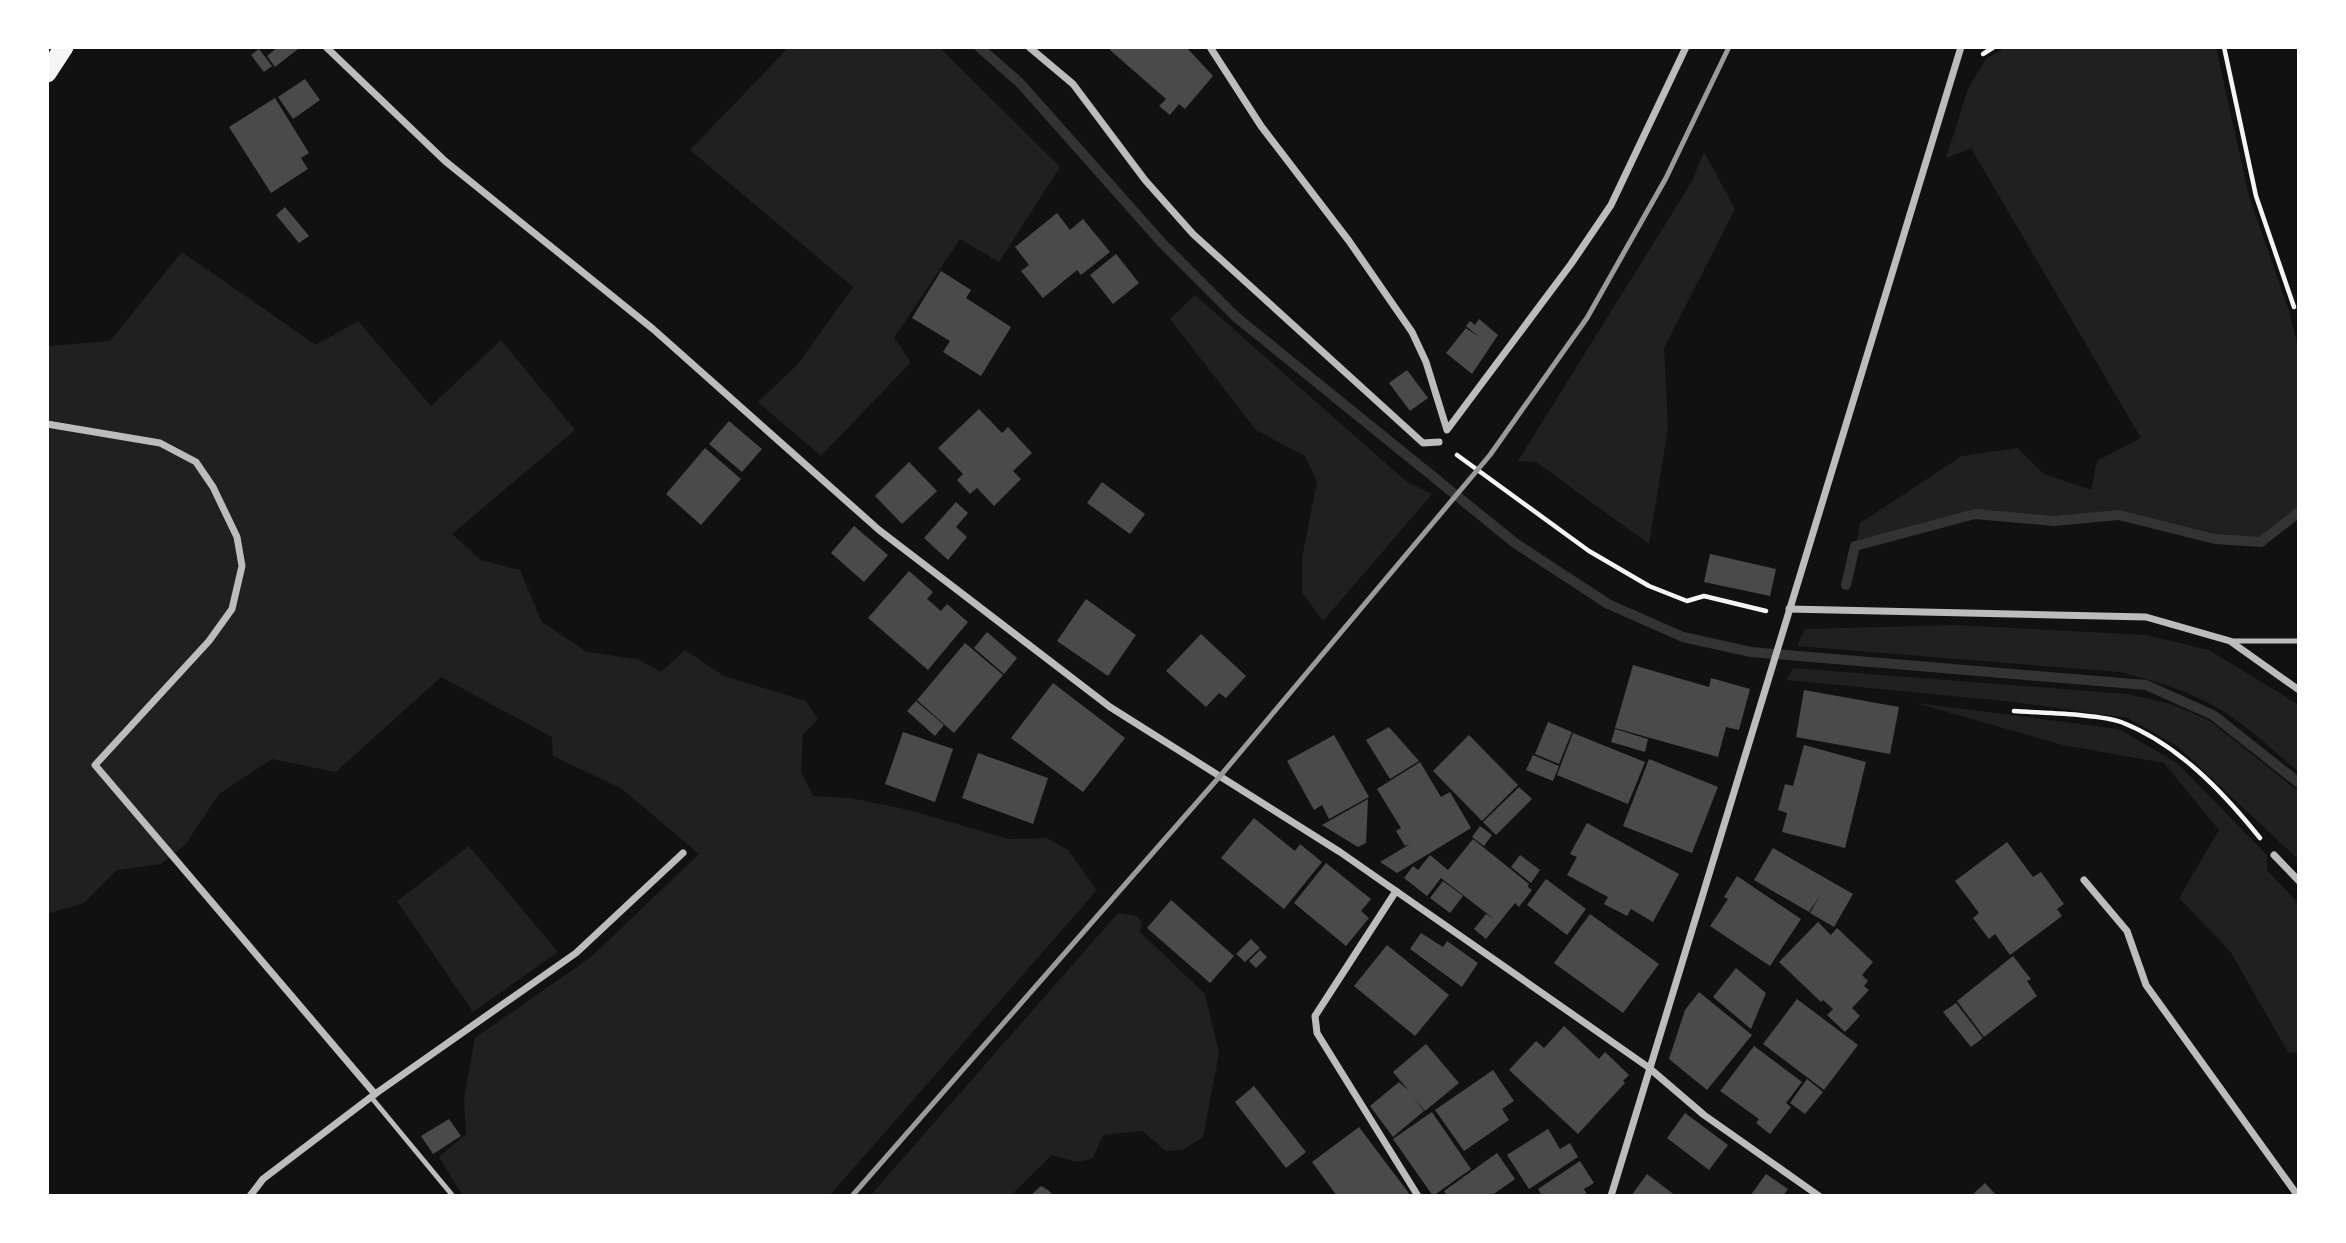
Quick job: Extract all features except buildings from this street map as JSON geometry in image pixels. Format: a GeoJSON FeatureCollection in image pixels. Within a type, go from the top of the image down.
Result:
{"type":"FeatureCollection","features":[{"type":"Feature","properties":{"kind":"highway"},"geometry":{"type":"LineString","coordinates":[[47,73],[64,47]]}},
{"type":"Feature","properties":{"kind":"street"},"geometry":{"type":"LineString","coordinates":[[326,47],[445,161],[653,329],[879,530],[1110,707],[1221,775],[1396,891],[1648,1067],[1704,1115],[1819,1196]]}},
{"type":"Feature","properties":{"kind":"street"},"geometry":{"type":"LineString","coordinates":[[1029,47],[1073,84],[1145,180],[1193,234],[1423,443],[1439,442]]}},
{"type":"Feature","properties":{"kind":"street"},"geometry":{"type":"LineString","coordinates":[[1210,47],[1261,126],[1349,241],[1412,332],[1426,362],[1447,430],[1571,264],[1611,205],[1686,47]]}},
{"type":"Feature","properties":{"kind":"street"},"geometry":{"type":"LineString","coordinates":[[1611,1196],[1648,1067],[1770,678],[1961,47]]}},
{"type":"Feature","properties":{"kind":"street"},"geometry":{"type":"LineString","coordinates":[[47,424],[160,443],[196,461],[213,487],[237,537],[242,566],[232,609],[209,641],[95,765],[373,1096]]}},
{"type":"Feature","properties":{"kind":"street"},"geometry":{"type":"LineString","coordinates":[[1788,613],[2146,617],[2230,640],[2299,690]]}},
{"type":"Feature","properties":{"kind":"street"},"geometry":{"type":"LineString","coordinates":[[250,1196],[263,1179],[373,1096],[576,953],[683,853]]}},
{"type":"Feature","properties":{"kind":"street"},"geometry":{"type":"LineString","coordinates":[[2274,855],[2299,881]]}},
{"type":"Feature","properties":{"kind":"street"},"geometry":{"type":"LineString","coordinates":[[2084,880],[2127,931],[2146,985],[2298,1196]]}},
{"type":"Feature","properties":{"kind":"street"},"geometry":{"type":"LineString","coordinates":[[1396,891],[1315,1016],[1317,1033],[1419,1196]]}},
{"type":"Feature","properties":{"kind":"lane"},"geometry":{"type":"LineString","coordinates":[[2230,640],[2299,641]]}},
{"type":"Feature","properties":{"kind":"lane"},"geometry":{"type":"LineString","coordinates":[[373,1096],[453,1196]]}},
{"type":"Feature","properties":{"kind":"path"},"geometry":{"type":"LineString","coordinates":[[2224,47],[2256,196],[2294,307]]}},
{"type":"Feature","properties":{"kind":"path"},"geometry":{"type":"LineString","coordinates":[[1439,442],[1589,551],[1649,586],[1686,601],[1704,596],[1788,613]]}},
{"type":"Feature","properties":{"kind":"path"},"geometry":{"type":"LineString","coordinates":[[2014,711],[2119,721],[2160,742],[2222,791],[2274,855]]}},
{"type":"Feature","properties":{"kind":"shaded area"},"geometry":{"type":"Polygon","coordinates":[[[789,47],[939,47],[1060,167],[999,262],[960,239],[894,338],[911,362],[821,456],[758,402],[797,365],[853,287],[690,150],[789,47]]]}},
{"type":"Feature","properties":{"kind":"shaded area"},"geometry":{"type":"Polygon","coordinates":[[[2007,47],[2216,47],[2249,196],[2289,311],[2299,351],[2299,508],[2259,539],[2217,534],[2120,511],[2055,516],[1975,512],[1857,540],[1860,523],[1962,456],[2017,448],[2044,474],[2091,490],[2097,461],[2141,438],[1971,148],[1946,158],[1968,89],[1986,59],[2007,47]]]}},
{"type":"Feature","properties":{"kind":"shaded area"},"geometry":{"type":"Polygon","coordinates":[[[1704,152],[1735,209],[1664,348],[1668,428],[1649,544],[1536,462],[1518,461],[1691,183],[1704,152]]]}},
{"type":"Feature","properties":{"kind":"shaded area"},"geometry":{"type":"Polygon","coordinates":[[[182,252],[316,345],[358,321],[431,406],[501,340],[575,430],[452,534],[481,560],[520,570],[542,622],[587,652],[637,659],[661,672],[685,650],[724,676],[806,701],[818,719],[803,734],[801,772],[813,796],[850,798],[909,810],[1008,839],[1047,838],[1068,850],[1097,890],[829,1196],[463,1196],[439,1157],[466,1134],[464,1098],[475,1038],[591,957],[699,854],[621,788],[553,756],[552,737],[441,677],[336,772],[272,759],[219,794],[185,845],[161,864],[117,870],[84,903],[47,914],[47,346],[110,341],[182,252]]]}},
{"type":"Feature","properties":{"kind":"shaded area"},"geometry":{"type":"Polygon","coordinates":[[[1195,295],[1407,482],[1432,494],[1323,621],[1302,592],[1302,558],[1317,482],[1305,456],[1256,430],[1170,319],[1195,295]]]}},
{"type":"Feature","properties":{"kind":"shaded area"},"geometry":{"type":"Polygon","coordinates":[[[1957,625],[2146,635],[2209,650],[2299,705],[2299,772],[2255,734],[2220,709],[2175,688],[2119,672],[1797,646],[1805,629],[1957,625]]]}},
{"type":"Feature","properties":{"kind":"shaded area"},"geometry":{"type":"Polygon","coordinates":[[[1793,668],[2128,694],[2171,704],[2210,721],[2299,792],[2299,860],[2177,746],[2128,718],[2014,702],[1787,680],[1793,668]]]}},
{"type":"Feature","properties":{"kind":"shaded area"},"geometry":{"type":"Polygon","coordinates":[[[1916,703],[2119,729],[2177,763],[2267,855],[2267,870],[2299,904],[2299,1053],[2288,1052],[2230,951],[2179,898],[2219,830],[2164,763],[2063,745],[1916,703]]]}},
{"type":"Feature","properties":{"kind":"shaded area"},"geometry":{"type":"Polygon","coordinates":[[[469,846],[558,952],[473,1012],[397,901],[469,846]]]}},
{"type":"Feature","properties":{"kind":"shaded area"},"geometry":{"type":"Polygon","coordinates":[[[1118,913],[1137,916],[1142,922],[1140,932],[1205,994],[1219,1053],[1203,1137],[1183,1150],[1166,1151],[1142,1131],[1103,1135],[1093,1158],[1077,1162],[1052,1155],[1010,1196],[870,1196],[1118,913]]]}},
{"type":"Feature","properties":{"kind":"waterway"},"geometry":{"type":"LineString","coordinates":[[979,47],[1020,83],[1162,243],[1236,317],[1515,543],[1608,604],[1683,637],[1751,652],[2146,685],[2213,715],[2299,783]]}},
{"type":"Feature","properties":{"kind":"waterway"},"geometry":{"type":"LineString","coordinates":[[1846,585],[1855,546],[1975,514],[2054,521],[2119,515],[2215,539],[2261,542],[2299,512]]}},
{"type":"Feature","properties":{"kind":"railway"},"geometry":{"type":"LineString","coordinates":[[852,1196],[1221,775],[1490,455],[1587,318],[1666,178],[1729,47]]}}]}
